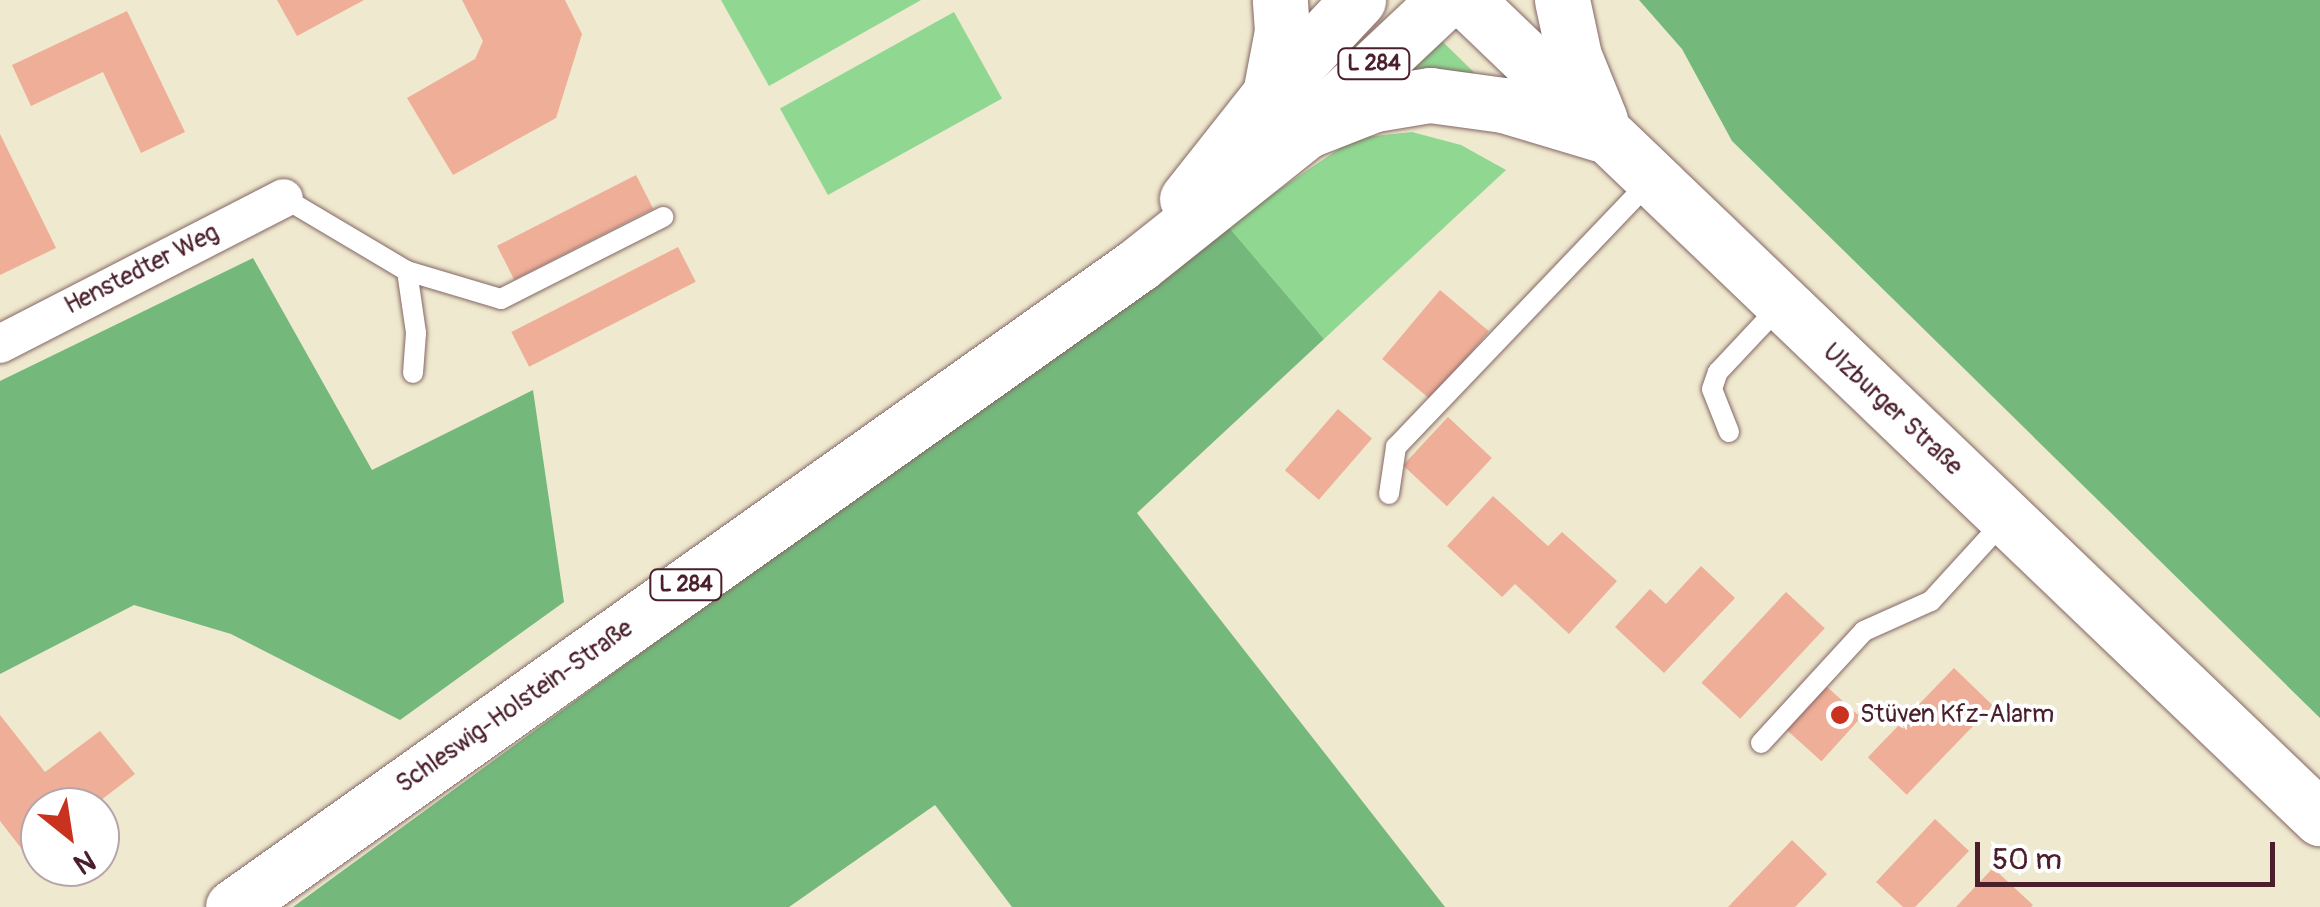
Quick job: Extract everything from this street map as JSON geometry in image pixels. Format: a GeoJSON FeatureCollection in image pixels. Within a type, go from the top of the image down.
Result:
{"type":"FeatureCollection","features":[{"type":"Feature","properties":{"kind":"main road"},"geometry":{"type":"LineString","coordinates":[[1280,0],[1288,113],[1430,95],[1504,105],[1607,136]]}},
{"type":"Feature","properties":{"kind":"main road","name":"Schleswig-Holstein-Straße"},"geometry":{"type":"LineString","coordinates":[[1288,113],[1358,0]]}},
{"type":"Feature","properties":{"kind":"main road","name":"Schleswig-Holstein-Straße"},"geometry":{"type":"LineString","coordinates":[[232,907],[1139,264],[1288,113],[1445,0]]}},
{"type":"Feature","properties":{"kind":"main road","name":"Ulzburger Straße"},"geometry":{"type":"LineString","coordinates":[[1466,0],[2320,818]]}},
{"type":"Feature","properties":{"kind":"main road"},"geometry":{"type":"LineString","coordinates":[[1562,0],[1574,56],[1607,136]]}},
{"type":"Feature","properties":{"kind":"street","name":"Henstedter Weg"},"geometry":{"type":"LineString","coordinates":[[0,344],[284,198]]}},
{"type":"Feature","properties":{"kind":"lane"},"geometry":{"type":"LineString","coordinates":[[1390,494],[1396,447],[1652,178]]}},
{"type":"Feature","properties":{"kind":"lane"},"geometry":{"type":"LineString","coordinates":[[284,198],[407,271],[501,300],[663,216]]}},
{"type":"Feature","properties":{"kind":"lane"},"geometry":{"type":"LineString","coordinates":[[407,271],[416,333],[413,374]]}},
{"type":"Feature","properties":{"kind":"lane"},"geometry":{"type":"LineString","coordinates":[[1729,432],[1712,389],[1718,372],[1782,303]]}},
{"type":"Feature","properties":{"kind":"lane"},"geometry":{"type":"LineString","coordinates":[[1761,742],[1864,632],[1930,602],[2008,518]]}},
{"type":"Feature","properties":{"kind":"green space"},"geometry":{"type":"Polygon","coordinates":[[[721,0],[921,0],[769,86],[721,0]]]}},
{"type":"Feature","properties":{"kind":"green space"},"geometry":{"type":"Polygon","coordinates":[[[1639,0],[2320,0],[2320,718],[1732,141],[1682,49],[1639,0]]]}},
{"type":"Feature","properties":{"kind":"green space"},"geometry":{"type":"Polygon","coordinates":[[[954,12],[1002,99],[828,195],[780,108],[954,12]]]}},
{"type":"Feature","properties":{"kind":"green space"},"geometry":{"type":"Polygon","coordinates":[[[1442,41],[1486,84],[1398,84],[1442,41]]]}},
{"type":"Feature","properties":{"kind":"green space"},"geometry":{"type":"Polygon","coordinates":[[[1412,132],[1461,145],[1506,170],[1324,339],[1227,225],[1355,138],[1412,132]]]}},
{"type":"Feature","properties":{"kind":"green space"},"geometry":{"type":"Polygon","coordinates":[[[1227,225],[1324,339],[1137,513],[1445,907],[1012,907],[935,805],[789,907],[293,907],[1227,225]]]}},
{"type":"Feature","properties":{"kind":"green space"},"geometry":{"type":"Polygon","coordinates":[[[253,258],[372,470],[533,390],[564,602],[400,720],[231,634],[134,605],[0,674],[0,381],[253,258]]]}},
{"type":"Feature","properties":{"kind":"building"},"geometry":{"type":"Polygon","coordinates":[[[277,0],[364,0],[297,36],[277,0]]]}},
{"type":"Feature","properties":{"kind":"building"},"geometry":{"type":"Polygon","coordinates":[[[462,0],[565,0],[582,34],[556,118],[453,175],[407,98],[475,59],[483,41],[462,0]]]}},
{"type":"Feature","properties":{"kind":"building"},"geometry":{"type":"Polygon","coordinates":[[[127,11],[185,132],[141,153],[103,72],[31,106],[12,65],[127,11]]]}},
{"type":"Feature","properties":{"kind":"building"},"geometry":{"type":"Polygon","coordinates":[[[0,134],[56,248],[0,275],[0,134]]]}},
{"type":"Feature","properties":{"kind":"building"},"geometry":{"type":"Polygon","coordinates":[[[636,175],[653,209],[514,280],[497,246],[636,175]]]}},
{"type":"Feature","properties":{"kind":"building"},"geometry":{"type":"Polygon","coordinates":[[[678,247],[696,282],[529,367],[511,332],[678,247]]]}},
{"type":"Feature","properties":{"kind":"building"},"geometry":{"type":"Polygon","coordinates":[[[1440,290],[1489,331],[1431,400],[1382,359],[1440,290]]]}},
{"type":"Feature","properties":{"kind":"building"},"geometry":{"type":"Polygon","coordinates":[[[1338,409],[1372,439],[1319,500],[1285,470],[1338,409]]]}},
{"type":"Feature","properties":{"kind":"building"},"geometry":{"type":"Polygon","coordinates":[[[1448,417],[1492,458],[1447,506],[1403,465],[1448,417]]]}},
{"type":"Feature","properties":{"kind":"building"},"geometry":{"type":"Polygon","coordinates":[[[1493,496],[1548,546],[1562,532],[1617,581],[1569,634],[1515,584],[1502,597],[1447,546],[1493,496]]]}},
{"type":"Feature","properties":{"kind":"building"},"geometry":{"type":"Polygon","coordinates":[[[1701,566],[1735,598],[1664,673],[1615,627],[1650,589],[1666,604],[1701,566]]]}},
{"type":"Feature","properties":{"kind":"building"},"geometry":{"type":"Polygon","coordinates":[[[1786,592],[1825,628],[1740,719],[1701,683],[1786,592]]]}},
{"type":"Feature","properties":{"kind":"building"},"geometry":{"type":"Polygon","coordinates":[[[1954,668],[1993,706],[1907,795],[1868,757],[1954,668]]]}},
{"type":"Feature","properties":{"kind":"building"},"geometry":{"type":"Polygon","coordinates":[[[1826,686],[1861,717],[1821,761],[1787,730],[1826,686]]]}},
{"type":"Feature","properties":{"kind":"building"},"geometry":{"type":"Polygon","coordinates":[[[0,715],[45,772],[100,731],[135,774],[118,787],[20,787],[20,847],[0,821],[0,715]]]}},
{"type":"Feature","properties":{"kind":"building"},"geometry":{"type":"Polygon","coordinates":[[[1935,819],[1969,851],[1915,907],[1903,907],[1876,882],[1935,819]]]}},
{"type":"Feature","properties":{"kind":"building"},"geometry":{"type":"Polygon","coordinates":[[[1792,840],[1827,874],[1795,907],[1728,907],[1792,840]]]}},
{"type":"Feature","properties":{"kind":"building"},"geometry":{"type":"Polygon","coordinates":[[[1993,868],[2033,905],[1956,907],[1993,868]]]}},
{"type":"Feature","properties":{"kind":"place","name":"Stüven Kfz-Alarm"},"geometry":{"type":"Point","coordinates":[1840,715]}}]}
